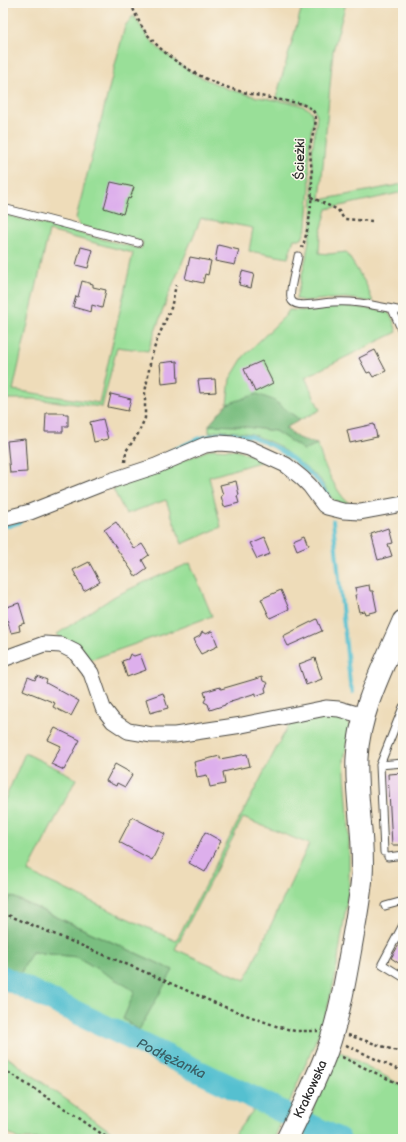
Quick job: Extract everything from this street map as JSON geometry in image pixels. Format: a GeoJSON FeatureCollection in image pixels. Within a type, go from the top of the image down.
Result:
{"type":"FeatureCollection","features":[{"type":"Feature","properties":{"kind":"street"},"geometry":{"type":"LineString","coordinates":[[3,520],[30,512],[75,493],[123,476],[168,462],[212,443],[225,443],[249,448],[286,465],[310,486],[327,507],[343,511],[360,512],[403,504]]}},
{"type":"Feature","properties":{"kind":"street","name":"Krakowska"},"geometry":{"type":"LineString","coordinates":[[287,1139],[331,1040],[342,998],[362,876],[357,767],[359,740],[364,716],[403,621]]}},
{"type":"Feature","properties":{"kind":"street"},"geometry":{"type":"LineString","coordinates":[[3,659],[44,644],[61,645],[75,652],[91,673],[103,708],[113,721],[128,731],[152,735],[175,735],[242,725],[326,708],[339,709],[364,716]]}},
{"type":"Feature","properties":{"kind":"lane"},"geometry":{"type":"LineString","coordinates":[[3,208],[138,243]]}},
{"type":"Feature","properties":{"kind":"lane"},"geometry":{"type":"LineString","coordinates":[[298,256],[290,294],[293,303],[304,305],[346,302],[403,311]]}},
{"type":"Feature","properties":{"kind":"lane"},"geometry":{"type":"LineString","coordinates":[[392,309],[403,333]]}},
{"type":"Feature","properties":{"kind":"lane"},"geometry":{"type":"LineString","coordinates":[[403,707],[380,765],[386,854],[403,855]]}},
{"type":"Feature","properties":{"kind":"lane"},"geometry":{"type":"LineString","coordinates":[[380,765],[403,763]]}},
{"type":"Feature","properties":{"kind":"lane"},"geometry":{"type":"LineString","coordinates":[[385,906],[403,901]]}},
{"type":"Feature","properties":{"kind":"lane"},"geometry":{"type":"LineString","coordinates":[[403,925],[382,964],[403,977]]}},
{"type":"Feature","properties":{"kind":"path","name":"Ścieżki"},"geometry":{"type":"LineString","coordinates":[[131,3],[141,26],[150,37],[164,51],[191,70],[228,88],[305,105],[315,114],[310,150],[312,176],[308,226],[304,242],[298,256]]}},
{"type":"Feature","properties":{"kind":"path"},"geometry":{"type":"LineString","coordinates":[[311,197],[338,210],[344,218],[372,220]]}},
{"type":"Feature","properties":{"kind":"path"},"geometry":{"type":"LineString","coordinates":[[123,476],[126,451],[138,434],[145,418],[145,393],[151,358],[171,308],[176,285]]}},
{"type":"Feature","properties":{"kind":"path"},"geometry":{"type":"LineString","coordinates":[[3,914],[138,969],[222,1006],[276,1026],[331,1040],[403,1072]]}},
{"type":"Feature","properties":{"kind":"path"},"geometry":{"type":"LineString","coordinates":[[331,1040],[363,1040],[403,1053]]}},
{"type":"Feature","properties":{"kind":"path"},"geometry":{"type":"LineString","coordinates":[[331,1040],[403,1086]]}},
{"type":"Feature","properties":{"kind":"path"},"geometry":{"type":"LineString","coordinates":[[3,1069],[109,1139]]}},
{"type":"Feature","properties":{"kind":"green space"},"geometry":{"type":"Polygon","coordinates":[[[303,3],[346,3],[333,51],[320,200],[403,184],[403,192],[327,209],[320,235],[319,253],[329,254],[346,252],[366,284],[373,302],[345,298],[304,301],[296,299],[306,258],[312,222],[312,151],[317,116],[314,109],[308,105],[276,98],[303,3]]]}},
{"type":"Feature","properties":{"kind":"green space"},"geometry":{"type":"Polygon","coordinates":[[[134,16],[147,36],[158,48],[198,76],[228,89],[257,97],[298,104],[312,112],[314,120],[309,153],[310,186],[307,226],[302,239],[294,239],[288,258],[249,251],[253,228],[201,218],[168,296],[148,351],[117,347],[102,407],[34,399],[3,399],[3,214],[141,249],[143,242],[79,225],[76,218],[125,26],[134,16]],[[49,231],[13,390],[99,403],[133,253],[49,231]]]}},
{"type":"Feature","properties":{"kind":"green space"},"geometry":{"type":"Polygon","coordinates":[[[340,305],[386,311],[392,318],[397,332],[305,377],[320,410],[300,420],[273,400],[227,404],[230,379],[244,356],[285,316],[289,310],[314,311],[340,305]]]}},
{"type":"Feature","properties":{"kind":"green space"},"geometry":{"type":"Polygon","coordinates":[[[257,394],[273,400],[300,420],[285,428],[298,438],[317,444],[304,450],[275,431],[239,426],[209,425],[227,404],[257,394]]]}},
{"type":"Feature","properties":{"kind":"green space"},"geometry":{"type":"Polygon","coordinates":[[[209,425],[239,426],[275,431],[304,450],[317,444],[323,462],[332,480],[343,498],[352,506],[342,504],[332,499],[320,479],[277,445],[252,434],[221,430],[209,433],[209,425]]]}},
{"type":"Feature","properties":{"kind":"green space"},"geometry":{"type":"Polygon","coordinates":[[[211,449],[235,450],[266,460],[209,477],[221,527],[182,544],[166,500],[126,514],[113,489],[211,449]]]}},
{"type":"Feature","properties":{"kind":"green space"},"geometry":{"type":"Polygon","coordinates":[[[190,563],[212,616],[90,660],[62,640],[57,634],[115,596],[190,563]]]}},
{"type":"Feature","properties":{"kind":"green space"},"geometry":{"type":"Polygon","coordinates":[[[330,714],[346,719],[350,727],[344,760],[349,830],[349,888],[335,978],[323,1025],[274,1139],[231,1139],[255,1108],[3,983],[3,974],[17,980],[31,952],[77,957],[136,991],[123,1019],[138,1030],[173,970],[11,896],[3,911],[3,804],[25,753],[76,779],[28,872],[176,941],[290,722],[330,714]],[[243,818],[175,949],[245,980],[309,844],[243,818]]]}},
{"type":"Feature","properties":{"kind":"green space"},"geometry":{"type":"Polygon","coordinates":[[[10,896],[173,970],[139,1030],[123,1019],[135,991],[77,957],[32,952],[17,980],[3,974],[3,911],[10,896]]]}},
{"type":"Feature","properties":{"kind":"green space"},"geometry":{"type":"Polygon","coordinates":[[[337,1050],[403,1086],[403,1139],[304,1139],[309,1120],[337,1050]]]}},
{"type":"Feature","properties":{"kind":"green space"},"geometry":{"type":"Polygon","coordinates":[[[3,1054],[121,1139],[18,1139],[3,1129],[3,1054]]]}},
{"type":"Feature","properties":{"kind":"building"},"geometry":{"type":"Polygon","coordinates":[[[111,182],[134,187],[130,199],[128,198],[123,214],[104,208],[111,182]]]}},
{"type":"Feature","properties":{"kind":"building"},"geometry":{"type":"Polygon","coordinates":[[[218,245],[239,250],[235,265],[215,261],[218,245]]]}},
{"type":"Feature","properties":{"kind":"building"},"geometry":{"type":"Polygon","coordinates":[[[81,247],[93,250],[88,268],[76,265],[81,247]]]}},
{"type":"Feature","properties":{"kind":"building"},"geometry":{"type":"Polygon","coordinates":[[[190,257],[211,261],[208,275],[205,274],[203,283],[185,279],[190,257]]]}},
{"type":"Feature","properties":{"kind":"building"},"geometry":{"type":"Polygon","coordinates":[[[242,271],[254,274],[251,288],[239,285],[242,271]]]}},
{"type":"Feature","properties":{"kind":"building"},"geometry":{"type":"Polygon","coordinates":[[[82,281],[93,284],[93,287],[106,290],[102,308],[92,305],[91,312],[73,307],[76,296],[78,297],[82,281]]]}},
{"type":"Feature","properties":{"kind":"building"},"geometry":{"type":"Polygon","coordinates":[[[375,350],[386,371],[373,377],[370,372],[367,373],[359,358],[375,350]]]}},
{"type":"Feature","properties":{"kind":"building"},"geometry":{"type":"Polygon","coordinates":[[[177,361],[178,382],[162,384],[160,363],[177,361]]]}},
{"type":"Feature","properties":{"kind":"building"},"geometry":{"type":"Polygon","coordinates":[[[262,361],[273,383],[255,392],[244,369],[262,361]]]}},
{"type":"Feature","properties":{"kind":"building"},"geometry":{"type":"Polygon","coordinates":[[[215,379],[216,392],[200,393],[198,380],[215,379]]]}},
{"type":"Feature","properties":{"kind":"building"},"geometry":{"type":"Polygon","coordinates":[[[111,394],[131,399],[128,411],[108,407],[111,394]]]}},
{"type":"Feature","properties":{"kind":"building"},"geometry":{"type":"Polygon","coordinates":[[[46,413],[68,414],[68,426],[63,426],[63,432],[45,432],[46,413]]]}},
{"type":"Feature","properties":{"kind":"building"},"geometry":{"type":"Polygon","coordinates":[[[103,419],[108,439],[94,442],[90,422],[103,419]]]}},
{"type":"Feature","properties":{"kind":"building"},"geometry":{"type":"Polygon","coordinates":[[[374,424],[377,437],[350,443],[347,430],[374,424]]]}},
{"type":"Feature","properties":{"kind":"building"},"geometry":{"type":"Polygon","coordinates":[[[25,439],[27,472],[10,473],[7,441],[25,439]]]}},
{"type":"Feature","properties":{"kind":"building"},"geometry":{"type":"Polygon","coordinates":[[[236,481],[239,503],[224,507],[220,485],[236,481]]]}},
{"type":"Feature","properties":{"kind":"building"},"geometry":{"type":"Polygon","coordinates":[[[116,522],[134,549],[142,544],[149,555],[142,560],[147,569],[136,577],[104,530],[116,522]]]}},
{"type":"Feature","properties":{"kind":"building"},"geometry":{"type":"Polygon","coordinates":[[[388,528],[392,543],[388,544],[392,556],[378,560],[371,534],[388,528]]]}},
{"type":"Feature","properties":{"kind":"building"},"geometry":{"type":"Polygon","coordinates":[[[305,535],[309,545],[297,550],[293,540],[305,535]]]}},
{"type":"Feature","properties":{"kind":"building"},"geometry":{"type":"Polygon","coordinates":[[[263,537],[270,554],[257,559],[249,543],[263,537]]]}},
{"type":"Feature","properties":{"kind":"building"},"geometry":{"type":"Polygon","coordinates":[[[89,562],[100,582],[84,591],[73,570],[89,562]]]}},
{"type":"Feature","properties":{"kind":"building"},"geometry":{"type":"Polygon","coordinates":[[[369,585],[370,591],[373,591],[377,611],[365,614],[364,611],[359,612],[355,588],[369,585]]]}},
{"type":"Feature","properties":{"kind":"building"},"geometry":{"type":"Polygon","coordinates":[[[281,590],[289,609],[270,618],[261,599],[281,590]]]}},
{"type":"Feature","properties":{"kind":"building"},"geometry":{"type":"Polygon","coordinates":[[[19,603],[25,623],[19,625],[20,631],[11,633],[4,608],[19,603]]]}},
{"type":"Feature","properties":{"kind":"building"},"geometry":{"type":"Polygon","coordinates":[[[317,619],[322,631],[288,646],[283,636],[317,619]]]}},
{"type":"Feature","properties":{"kind":"building"},"geometry":{"type":"Polygon","coordinates":[[[212,631],[218,646],[201,654],[195,644],[194,639],[200,636],[202,632],[206,634],[212,631]]]}},
{"type":"Feature","properties":{"kind":"building"},"geometry":{"type":"Polygon","coordinates":[[[130,654],[134,656],[140,654],[146,670],[127,677],[122,661],[128,659],[130,654]]]}},
{"type":"Feature","properties":{"kind":"building"},"geometry":{"type":"Polygon","coordinates":[[[315,658],[322,679],[306,685],[299,664],[315,658]]]}},
{"type":"Feature","properties":{"kind":"building"},"geometry":{"type":"Polygon","coordinates":[[[37,676],[47,680],[46,683],[79,701],[71,716],[53,707],[55,703],[23,690],[28,677],[35,680],[37,676]]]}},
{"type":"Feature","properties":{"kind":"building"},"geometry":{"type":"Polygon","coordinates":[[[262,677],[263,681],[268,683],[265,688],[266,692],[256,696],[256,693],[231,701],[232,702],[210,710],[208,704],[204,702],[206,698],[204,692],[220,687],[221,689],[262,677]]]}},
{"type":"Feature","properties":{"kind":"building"},"geometry":{"type":"Polygon","coordinates":[[[163,693],[168,708],[150,713],[146,699],[163,693]]]}},
{"type":"Feature","properties":{"kind":"building"},"geometry":{"type":"Polygon","coordinates":[[[55,728],[80,740],[64,770],[51,764],[61,746],[48,740],[55,728]]]}},
{"type":"Feature","properties":{"kind":"building"},"geometry":{"type":"Polygon","coordinates":[[[247,754],[250,766],[223,772],[225,784],[210,787],[207,775],[197,777],[194,762],[220,756],[220,759],[247,754]]]}},
{"type":"Feature","properties":{"kind":"building"},"geometry":{"type":"Polygon","coordinates":[[[115,764],[133,774],[125,787],[117,783],[116,786],[106,781],[115,764]]]}},
{"type":"Feature","properties":{"kind":"building"},"geometry":{"type":"Polygon","coordinates":[[[403,773],[403,845],[392,845],[388,774],[403,773]]]}},
{"type":"Feature","properties":{"kind":"building"},"geometry":{"type":"Polygon","coordinates":[[[132,817],[165,834],[152,860],[119,842],[132,817]]]}},
{"type":"Feature","properties":{"kind":"building"},"geometry":{"type":"Polygon","coordinates":[[[205,832],[221,841],[205,872],[189,863],[205,832]]]}},
{"type":"Feature","properties":{"kind":"building"},"geometry":{"type":"Polygon","coordinates":[[[403,938],[403,966],[391,958],[403,938]]]}},
{"type":"Feature","properties":{"kind":"waterway"},"geometry":{"type":"LineString","coordinates":[[169,452],[197,439],[222,433],[250,436],[275,447],[293,459],[318,481],[328,496]]}},
{"type":"Feature","properties":{"kind":"waterway"},"geometry":{"type":"LineString","coordinates":[[333,521],[350,683],[353,692]]}},
{"type":"Feature","properties":{"kind":"waterway"},"geometry":{"type":"LineString","coordinates":[[3,526],[9,526],[20,522]]}},
{"type":"Feature","properties":{"kind":"waterway","name":"Podłężanka"},"geometry":{"type":"LineString","coordinates":[[3,977],[339,1139]]}}]}
